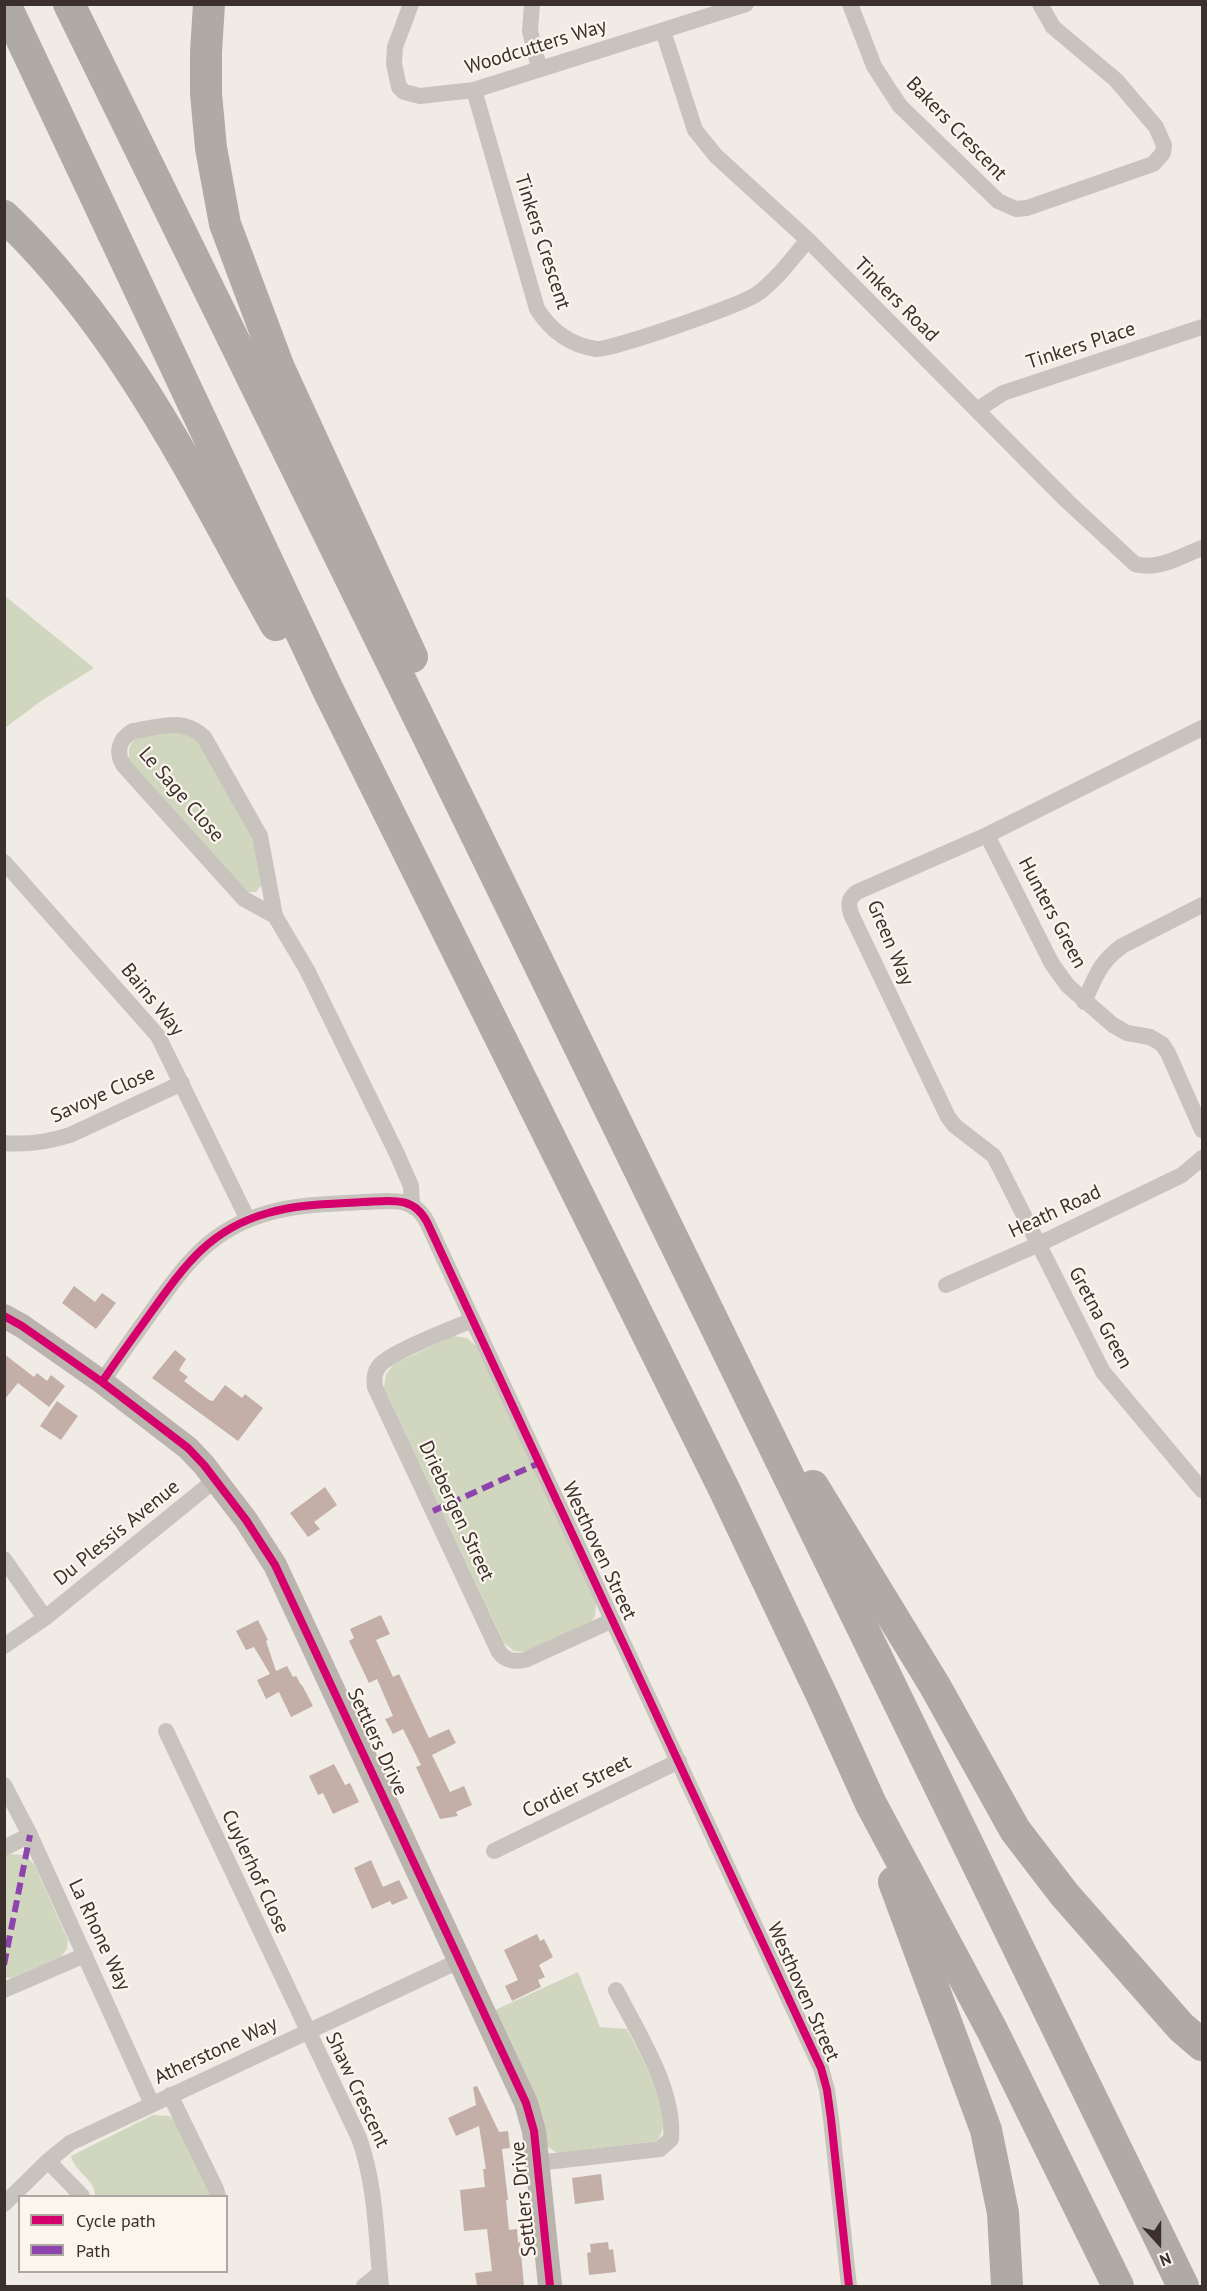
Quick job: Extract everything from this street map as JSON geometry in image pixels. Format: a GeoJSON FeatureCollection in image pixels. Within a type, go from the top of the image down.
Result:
{"type":"FeatureCollection","features":[{"type":"Feature","properties":{"kind":"highway"},"geometry":{"type":"LineString","coordinates":[[5,4],[329,692],[724,1489],[871,1804],[992,2030],[1118,2286]]}},
{"type":"Feature","properties":{"kind":"highway"},"geometry":{"type":"LineString","coordinates":[[69,4],[1183,2286]]}},
{"type":"Feature","properties":{"kind":"highway"},"geometry":{"type":"LineString","coordinates":[[209,4],[206,94],[211,148],[225,224],[279,368],[469,782],[472,799],[467,816]]}},
{"type":"Feature","properties":{"kind":"highway"},"geometry":{"type":"LineString","coordinates":[[4,216],[75,292],[122,355],[301,668],[314,684],[329,692]]}},
{"type":"Feature","properties":{"kind":"highway"},"geometry":{"type":"LineString","coordinates":[[713,1322],[935,1686],[1015,1830],[1064,1894],[1181,2027],[1203,2045]]}},
{"type":"Feature","properties":{"kind":"highway"},"geometry":{"type":"LineString","coordinates":[[871,1804],[890,1872],[986,2130],[1003,2213],[1007,2286]]}},
{"type":"Feature","properties":{"kind":"street","name":"Woodcutters Way"},"geometry":{"type":"LineString","coordinates":[[411,4],[395,47],[394,57],[397,81],[405,92],[420,96],[474,90],[746,4]]}},
{"type":"Feature","properties":{"kind":"street"},"geometry":{"type":"LineString","coordinates":[[532,4],[530,31],[540,68]]}},
{"type":"Feature","properties":{"kind":"street","name":"Bakers Crescent"},"geometry":{"type":"LineString","coordinates":[[850,4],[874,66],[900,106],[998,201],[1016,209],[1027,208],[1153,164],[1163,153],[1164,146],[1156,127],[1127,92],[1061,35],[1049,22],[1040,4]]}},
{"type":"Feature","properties":{"kind":"street","name":"Tinkers Road"},"geometry":{"type":"LineString","coordinates":[[663,31],[699,137],[716,156],[808,240],[1067,501],[1135,564],[1145,567],[1157,566],[1203,548]]}},
{"type":"Feature","properties":{"kind":"street","name":"Tinkers Crescent"},"geometry":{"type":"LineString","coordinates":[[474,90],[537,309],[546,324],[563,338],[581,345],[605,348],[732,307],[756,294],[771,282],[808,240]]}},
{"type":"Feature","properties":{"kind":"street","name":"Tinkers Place"},"geometry":{"type":"LineString","coordinates":[[976,410],[1003,393],[1203,327]]}},
{"type":"Feature","properties":{"kind":"street","name":"Le Sage Close"},"geometry":{"type":"LineString","coordinates":[[275,916],[244,899],[124,766],[119,749],[123,738],[133,731],[174,724],[186,725],[204,737],[260,837],[275,916],[307,970],[397,1154],[411,1186],[412,1204]]}},
{"type":"Feature","properties":{"kind":"street","name":"Green Way"},"geometry":{"type":"LineString","coordinates":[[1037,1245],[994,1156],[954,1126],[948,1117],[848,906],[852,896],[857,892],[987,835],[1203,728]]}},
{"type":"Feature","properties":{"kind":"street","name":"Hunters Green"},"geometry":{"type":"LineString","coordinates":[[987,835],[1052,964],[1068,986],[1084,1002],[1127,1033],[1150,1037],[1162,1044],[1203,1130]]}},
{"type":"Feature","properties":{"kind":"street","name":"Bains Way"},"geometry":{"type":"LineString","coordinates":[[4,862],[150,1025],[166,1049],[248,1220]]}},
{"type":"Feature","properties":{"kind":"street"},"geometry":{"type":"LineString","coordinates":[[1084,1002],[1101,965],[1111,954],[1122,946],[1203,905]]}},
{"type":"Feature","properties":{"kind":"street","name":"Savoye Close"},"geometry":{"type":"LineString","coordinates":[[4,1143],[33,1143],[61,1138],[182,1083]]}},
{"type":"Feature","properties":{"kind":"street","name":"Heath Road"},"geometry":{"type":"LineString","coordinates":[[1182,1175],[1203,1158]]}},
{"type":"Feature","properties":{"kind":"street","name":"Heath Road"},"geometry":{"type":"LineString","coordinates":[[946,1285],[1037,1245],[1182,1175],[1203,1170]]}},
{"type":"Feature","properties":{"kind":"street"},"geometry":{"type":"LineString","coordinates":[[102,1382],[187,1263],[213,1240],[248,1220],[268,1213],[314,1205],[396,1200],[412,1204]]}},
{"type":"Feature","properties":{"kind":"street","name":"Westhoven Street"},"geometry":{"type":"LineString","coordinates":[[412,1204],[423,1215],[821,2068],[831,2119],[849,2286]]}},
{"type":"Feature","properties":{"kind":"street","name":"Gretna Green"},"geometry":{"type":"LineString","coordinates":[[1037,1245],[1108,1380],[1203,1490]]}},
{"type":"Feature","properties":{"kind":"street","name":"Settlers Drive"},"geometry":{"type":"LineString","coordinates":[[4,1316],[102,1382],[188,1448],[215,1480],[275,1564],[526,2103],[534,2131],[550,2286]]}},
{"type":"Feature","properties":{"kind":"street","name":"Driebergen Street"},"geometry":{"type":"LineString","coordinates":[[472,1320],[385,1361],[377,1370],[374,1381],[489,1630],[504,1658],[519,1661],[613,1620]]}},
{"type":"Feature","properties":{"kind":"street","name":"Du Plessis Avenue"},"geometry":{"type":"LineString","coordinates":[[4,1646],[45,1618],[215,1480]]}},
{"type":"Feature","properties":{"kind":"street","name":"Du Plessis Avenue"},"geometry":{"type":"LineString","coordinates":[[4,1559],[45,1618]]}},
{"type":"Feature","properties":{"kind":"street","name":"Cuylerhof Close"},"geometry":{"type":"LineString","coordinates":[[166,1731],[307,2032]]}},
{"type":"Feature","properties":{"kind":"street","name":"Cordier Street"},"geometry":{"type":"LineString","coordinates":[[494,1851],[679,1761]]}},
{"type":"Feature","properties":{"kind":"street","name":"La Rhone Way"},"geometry":{"type":"LineString","coordinates":[[4,1785],[30,1835],[152,2104]]}},
{"type":"Feature","properties":{"kind":"street"},"geometry":{"type":"LineString","coordinates":[[4,1848],[30,1835]]}},
{"type":"Feature","properties":{"kind":"street"},"geometry":{"type":"LineString","coordinates":[[4,1990],[85,1955]]}},
{"type":"Feature","properties":{"kind":"street","name":"Atherstone Way"},"geometry":{"type":"LineString","coordinates":[[4,2204],[48,2161],[70,2144],[460,1960]]}},
{"type":"Feature","properties":{"kind":"street"},"geometry":{"type":"LineString","coordinates":[[537,2163],[660,2149],[671,2139],[668,2107],[657,2072],[616,1990]]}},
{"type":"Feature","properties":{"kind":"street","name":"Shaw Crescent"},"geometry":{"type":"LineString","coordinates":[[307,2032],[359,2138],[368,2162],[381,2280],[364,2286]]}},
{"type":"Feature","properties":{"kind":"street"},"geometry":{"type":"LineString","coordinates":[[170,2095],[218,2195]]}},
{"type":"Feature","properties":{"kind":"street"},"geometry":{"type":"LineString","coordinates":[[48,2161],[81,2195]]}},
{"type":"Feature","properties":{"kind":"green space"},"geometry":{"type":"Polygon","coordinates":[[[5,596],[94,668],[41,701],[5,728],[5,596]]]}},
{"type":"Feature","properties":{"kind":"green space"},"geometry":{"type":"Polygon","coordinates":[[[176,731],[195,737],[252,833],[262,885],[256,892],[248,892],[129,760],[129,748],[135,738],[176,731]]]}},
{"type":"Feature","properties":{"kind":"green space"},"geometry":{"type":"Polygon","coordinates":[[[453,1336],[467,1338],[476,1346],[596,1602],[595,1616],[591,1622],[526,1652],[514,1651],[504,1643],[384,1387],[386,1374],[394,1364],[453,1336]]]}},
{"type":"Feature","properties":{"kind":"green space"},"geometry":{"type":"Polygon","coordinates":[[[9,1854],[24,1855],[34,1864],[68,1940],[67,1949],[61,1957],[11,1978],[5,1977],[5,1857],[9,1854]]]}},
{"type":"Feature","properties":{"kind":"green space"},"geometry":{"type":"Polygon","coordinates":[[[578,1972],[600,2027],[627,2029],[647,2069],[660,2102],[663,2117],[662,2131],[657,2141],[557,2153],[545,2145],[493,2011],[578,1972]]]}},
{"type":"Feature","properties":{"kind":"green space"},"geometry":{"type":"Polygon","coordinates":[[[153,2115],[169,2116],[174,2120],[212,2195],[95,2195],[92,2185],[76,2167],[71,2156],[153,2115]]]}},
{"type":"Feature","properties":{"kind":"building"},"geometry":{"type":"Polygon","coordinates":[[[74,1286],[95,1302],[102,1293],[116,1303],[96,1329],[62,1303],[74,1286]]]}},
{"type":"Feature","properties":{"kind":"building"},"geometry":{"type":"Polygon","coordinates":[[[175,1350],[186,1359],[179,1370],[188,1377],[184,1381],[209,1400],[213,1401],[225,1385],[242,1398],[245,1394],[263,1408],[238,1441],[152,1378],[175,1350]]]}},
{"type":"Feature","properties":{"kind":"building"},"geometry":{"type":"Polygon","coordinates":[[[4,1354],[34,1377],[37,1373],[47,1381],[51,1375],[65,1386],[49,1407],[18,1383],[4,1400],[4,1354]]]}},
{"type":"Feature","properties":{"kind":"building"},"geometry":{"type":"Polygon","coordinates":[[[57,1401],[78,1416],[61,1440],[40,1426],[57,1401]]]}},
{"type":"Feature","properties":{"kind":"building"},"geometry":{"type":"Polygon","coordinates":[[[325,1487],[337,1505],[314,1522],[320,1529],[308,1537],[290,1513],[325,1487]]]}},
{"type":"Feature","properties":{"kind":"building"},"geometry":{"type":"Polygon","coordinates":[[[381,1615],[390,1634],[376,1640],[393,1677],[399,1674],[429,1738],[449,1729],[456,1743],[432,1755],[450,1792],[464,1786],[472,1805],[456,1812],[458,1816],[440,1819],[416,1767],[421,1765],[403,1729],[393,1734],[385,1719],[393,1716],[377,1679],[369,1683],[349,1641],[354,1638],[350,1629],[381,1615]]]}},
{"type":"Feature","properties":{"kind":"building"},"geometry":{"type":"Polygon","coordinates":[[[258,1620],[268,1640],[266,1641],[276,1671],[287,1666],[293,1677],[296,1676],[302,1685],[313,1706],[291,1717],[279,1692],[266,1699],[257,1680],[270,1674],[254,1647],[246,1650],[236,1631],[258,1620]]]}},
{"type":"Feature","properties":{"kind":"building"},"geometry":{"type":"Polygon","coordinates":[[[334,1764],[345,1785],[350,1783],[359,1802],[333,1814],[323,1793],[318,1795],[309,1776],[334,1764]]]}},
{"type":"Feature","properties":{"kind":"building"},"geometry":{"type":"Polygon","coordinates":[[[371,1860],[383,1887],[399,1880],[408,1898],[392,1905],[390,1901],[372,1909],[354,1868],[371,1860]]]}},
{"type":"Feature","properties":{"kind":"building"},"geometry":{"type":"Polygon","coordinates":[[[537,1934],[540,1941],[544,1939],[553,1957],[539,1965],[545,1977],[538,1980],[541,1987],[512,2001],[505,1986],[518,1980],[504,1950],[537,1934]]]}},
{"type":"Feature","properties":{"kind":"building"},"geometry":{"type":"Polygon","coordinates":[[[477,2086],[499,2132],[508,2131],[510,2148],[502,2149],[509,2230],[517,2229],[524,2286],[477,2286],[475,2273],[492,2271],[487,2229],[464,2231],[460,2190],[485,2187],[483,2169],[486,2169],[479,2126],[456,2136],[448,2118],[476,2105],[473,2087],[477,2086]]]}},
{"type":"Feature","properties":{"kind":"building"},"geometry":{"type":"Polygon","coordinates":[[[601,2174],[604,2200],[575,2204],[572,2178],[601,2174]]]}},
{"type":"Feature","properties":{"kind":"building"},"geometry":{"type":"Polygon","coordinates":[[[608,2242],[609,2250],[613,2249],[616,2272],[589,2275],[587,2253],[591,2252],[590,2244],[608,2242]]]}},
{"type":"Feature","properties":{"kind":"marked path"},"geometry":{"type":"LineString","coordinates":[[433,1511],[539,1463]]}},
{"type":"Feature","properties":{"kind":"marked path"},"geometry":{"type":"LineString","coordinates":[[4,1965],[30,1835]]}},
{"type":"Feature","properties":{"kind":"cycle path"},"geometry":{"type":"LineString","coordinates":[[102,1382],[188,1264],[215,1239],[230,1229],[268,1213],[315,1205],[391,1201],[415,1207],[421,1213],[821,2068],[831,2119],[849,2286]]}},
{"type":"Feature","properties":{"kind":"cycle path"},"geometry":{"type":"LineString","coordinates":[[4,1316],[102,1382],[188,1448],[246,1520],[275,1565],[526,2103],[534,2131],[550,2286]]}}]}
